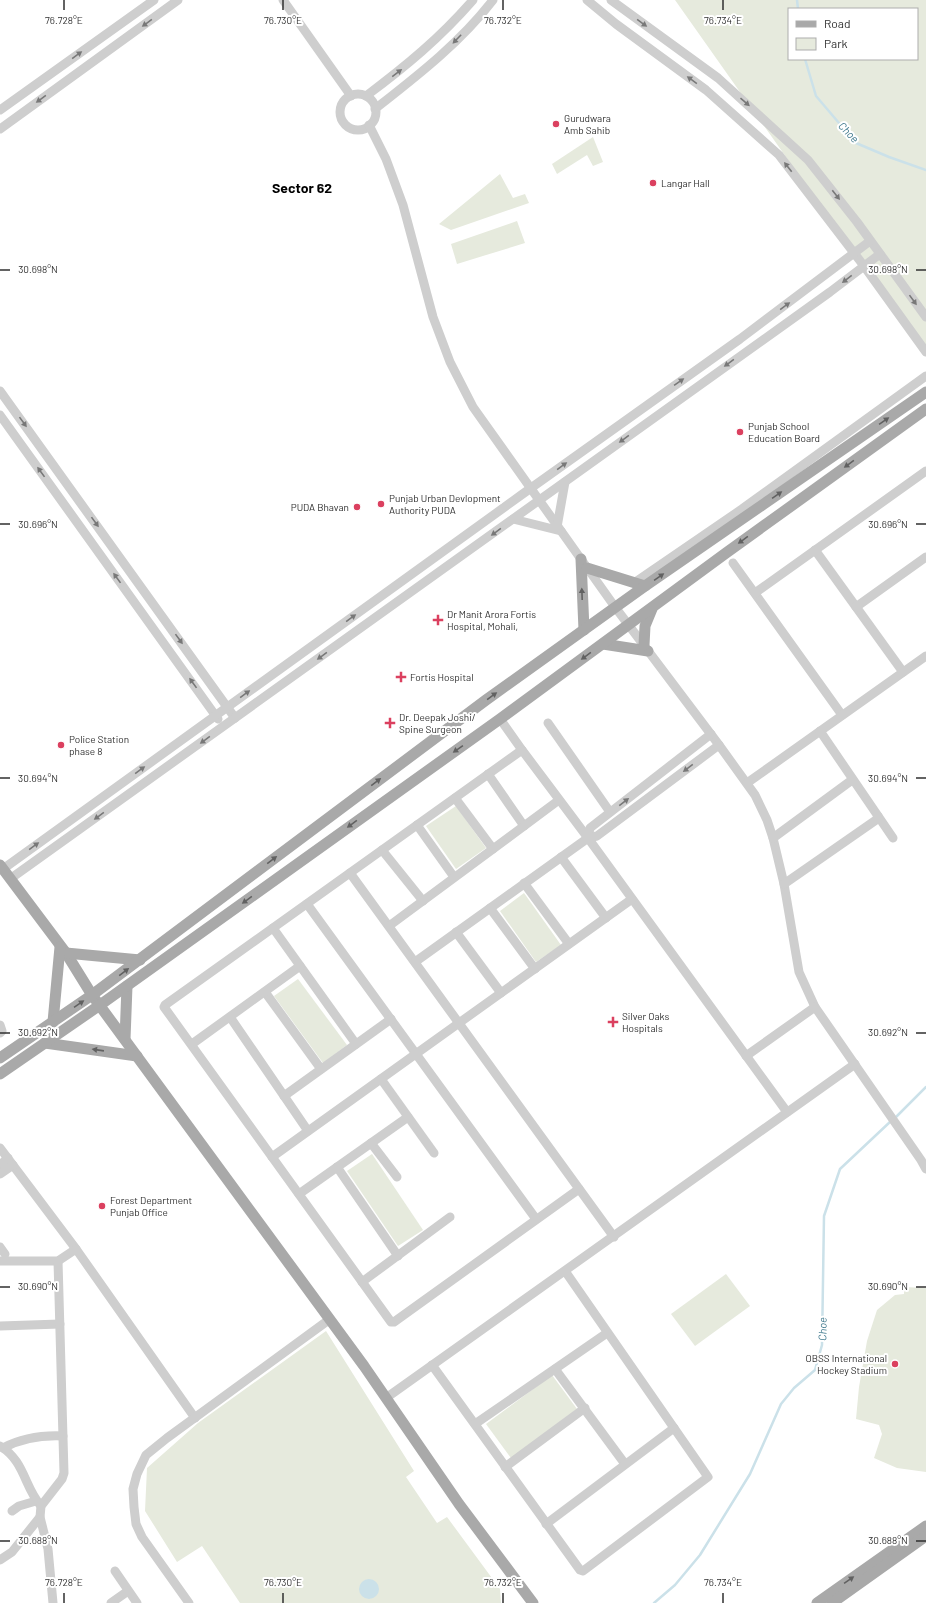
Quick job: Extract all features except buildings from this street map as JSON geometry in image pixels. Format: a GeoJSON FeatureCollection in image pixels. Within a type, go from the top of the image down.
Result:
{"type":"FeatureCollection","features":[{"type":"Feature","properties":{"kind":"main road"},"geometry":{"type":"LineString","coordinates":[[0,1058],[140,960],[486,700],[615,607],[640,584],[926,392]]}},
{"type":"Feature","properties":{"kind":"main road"},"geometry":{"type":"LineString","coordinates":[[0,1074],[127,986],[500,719],[726,553],[926,409]]}},
{"type":"Feature","properties":{"kind":"main road"},"geometry":{"type":"LineString","coordinates":[[581,559],[584,630]]}},
{"type":"Feature","properties":{"kind":"main road"},"geometry":{"type":"LineString","coordinates":[[587,568],[640,584]]}},
{"type":"Feature","properties":{"kind":"main road"},"geometry":{"type":"LineString","coordinates":[[603,644],[646,648],[644,626],[653,607]]}},
{"type":"Feature","properties":{"kind":"main road"},"geometry":{"type":"LineString","coordinates":[[1,867],[63,950],[92,995],[330,1319],[460,1504],[533,1603]]}},
{"type":"Feature","properties":{"kind":"main road"},"geometry":{"type":"LineString","coordinates":[[63,950],[140,960]]}},
{"type":"Feature","properties":{"kind":"main road"},"geometry":{"type":"LineString","coordinates":[[52,1022],[63,950]]}},
{"type":"Feature","properties":{"kind":"main road"},"geometry":{"type":"LineString","coordinates":[[125,1039],[127,986]]}},
{"type":"Feature","properties":{"kind":"main road"},"geometry":{"type":"LineString","coordinates":[[46,1043],[137,1056]]}},
{"type":"Feature","properties":{"kind":"main road"},"geometry":{"type":"LineString","coordinates":[[817,1603],[926,1526]]}},
{"type":"Feature","properties":{"kind":"main road"},"geometry":{"type":"LineString","coordinates":[[832,1603],[926,1536]]}},
{"type":"Feature","properties":{"kind":"street"},"geometry":{"type":"LineString","coordinates":[[16,118],[3,108],[154,0]]}},
{"type":"Feature","properties":{"kind":"street"},"geometry":{"type":"LineString","coordinates":[[0,129],[178,0]]}},
{"type":"Feature","properties":{"kind":"street"},"geometry":{"type":"LineString","coordinates":[[282,0],[351,96]]}},
{"type":"Feature","properties":{"kind":"street"},"geometry":{"type":"LineString","coordinates":[[366,96],[410,64],[454,23],[473,0]]}},
{"type":"Feature","properties":{"kind":"street"},"geometry":{"type":"LineString","coordinates":[[375,109],[414,79],[454,43],[493,0]]}},
{"type":"Feature","properties":{"kind":"street"},"geometry":{"type":"LineString","coordinates":[[586,0],[706,90],[779,155],[855,253],[926,352]]}},
{"type":"Feature","properties":{"kind":"street"},"geometry":{"type":"LineString","coordinates":[[611,0],[718,78],[781,133],[808,160],[926,317]]}},
{"type":"Feature","properties":{"kind":"street"},"geometry":{"type":"LineString","coordinates":[[357,94],[366,96],[373,102],[375,109],[374,120],[360,130],[354,129],[345,124],[342,119],[340,108],[342,103],[351,96],[357,94]]}},
{"type":"Feature","properties":{"kind":"street"},"geometry":{"type":"LineString","coordinates":[[369,125],[386,159],[403,205],[433,317],[450,362],[473,407],[615,607],[747,783],[761,807],[773,838],[784,884],[799,972],[815,1007],[926,1169]]}},
{"type":"Feature","properties":{"kind":"street"},"geometry":{"type":"LineString","coordinates":[[1,867],[740,339],[821,280],[870,241]]}},
{"type":"Feature","properties":{"kind":"street"},"geometry":{"type":"LineString","coordinates":[[10,879],[830,292],[880,254]]}},
{"type":"Feature","properties":{"kind":"street"},"geometry":{"type":"LineString","coordinates":[[821,280],[830,292]]}},
{"type":"Feature","properties":{"kind":"street"},"geometry":{"type":"LineString","coordinates":[[740,339],[748,350]]}},
{"type":"Feature","properties":{"kind":"street"},"geometry":{"type":"LineString","coordinates":[[640,584],[926,376]]}},
{"type":"Feature","properties":{"kind":"street"},"geometry":{"type":"LineString","coordinates":[[0,391],[236,718]]}},
{"type":"Feature","properties":{"kind":"street"},"geometry":{"type":"LineString","coordinates":[[657,398],[665,410]]}},
{"type":"Feature","properties":{"kind":"street"},"geometry":{"type":"LineString","coordinates":[[0,415],[224,726]]}},
{"type":"Feature","properties":{"kind":"street"},"geometry":{"type":"LineString","coordinates":[[29,455],[40,447]]}},
{"type":"Feature","properties":{"kind":"street"},"geometry":{"type":"LineString","coordinates":[[755,593],[926,471]]}},
{"type":"Feature","properties":{"kind":"street"},"geometry":{"type":"LineString","coordinates":[[559,529],[565,482]]}},
{"type":"Feature","properties":{"kind":"street"},"geometry":{"type":"LineString","coordinates":[[513,519],[559,529]]}},
{"type":"Feature","properties":{"kind":"street"},"geometry":{"type":"LineString","coordinates":[[815,550],[903,672]]}},
{"type":"Feature","properties":{"kind":"street"},"geometry":{"type":"LineString","coordinates":[[856,607],[926,557]]}},
{"type":"Feature","properties":{"kind":"street"},"geometry":{"type":"LineString","coordinates":[[732,563],[842,715]]}},
{"type":"Feature","properties":{"kind":"street"},"geometry":{"type":"LineString","coordinates":[[155,631],[166,622]]}},
{"type":"Feature","properties":{"kind":"street"},"geometry":{"type":"LineString","coordinates":[[747,783],[926,656]]}},
{"type":"Feature","properties":{"kind":"street"},"geometry":{"type":"LineString","coordinates":[[500,719],[788,1112]]}},
{"type":"Feature","properties":{"kind":"street"},"geometry":{"type":"LineString","coordinates":[[548,723],[610,812]]}},
{"type":"Feature","properties":{"kind":"street"},"geometry":{"type":"LineString","coordinates":[[820,731],[893,838]]}},
{"type":"Feature","properties":{"kind":"street"},"geometry":{"type":"LineString","coordinates":[[588,838],[590,828],[711,734]]}},
{"type":"Feature","properties":{"kind":"street"},"geometry":{"type":"LineString","coordinates":[[415,962],[588,838],[597,836],[719,745]]}},
{"type":"Feature","properties":{"kind":"street"},"geometry":{"type":"LineString","coordinates":[[522,750],[164,1007],[390,1321],[394,1322],[579,1189]]}},
{"type":"Feature","properties":{"kind":"street"},"geometry":{"type":"LineString","coordinates":[[488,774],[524,826]]}},
{"type":"Feature","properties":{"kind":"street"},"geometry":{"type":"LineString","coordinates":[[773,838],[852,780]]}},
{"type":"Feature","properties":{"kind":"street"},"geometry":{"type":"LineString","coordinates":[[455,798],[493,849]]}},
{"type":"Feature","properties":{"kind":"street"},"geometry":{"type":"LineString","coordinates":[[389,926],[559,800]]}},
{"type":"Feature","properties":{"kind":"street"},"geometry":{"type":"LineString","coordinates":[[784,884],[876,820],[878,816]]}},
{"type":"Feature","properties":{"kind":"street"},"geometry":{"type":"LineString","coordinates":[[417,825],[454,878]]}},
{"type":"Feature","properties":{"kind":"street"},"geometry":{"type":"LineString","coordinates":[[382,850],[423,901]]}},
{"type":"Feature","properties":{"kind":"street"},"geometry":{"type":"LineString","coordinates":[[561,857],[606,918]]}},
{"type":"Feature","properties":{"kind":"street"},"geometry":{"type":"LineString","coordinates":[[350,873],[614,1236]]}},
{"type":"Feature","properties":{"kind":"street"},"geometry":{"type":"LineString","coordinates":[[524,883],[568,944]]}},
{"type":"Feature","properties":{"kind":"street"},"geometry":{"type":"LineString","coordinates":[[272,1157],[632,899]]}},
{"type":"Feature","properties":{"kind":"street"},"geometry":{"type":"LineString","coordinates":[[307,904],[536,1220]]}},
{"type":"Feature","properties":{"kind":"street"},"geometry":{"type":"LineString","coordinates":[[490,908],[535,969]]}},
{"type":"Feature","properties":{"kind":"street"},"geometry":{"type":"LineString","coordinates":[[273,928],[356,1044]]}},
{"type":"Feature","properties":{"kind":"street"},"geometry":{"type":"LineString","coordinates":[[456,932],[500,993]]}},
{"type":"Feature","properties":{"kind":"street"},"geometry":{"type":"LineString","coordinates":[[192,1044],[300,966]]}},
{"type":"Feature","properties":{"kind":"street"},"geometry":{"type":"LineString","coordinates":[[265,992],[321,1069]]}},
{"type":"Feature","properties":{"kind":"street"},"geometry":{"type":"LineString","coordinates":[[746,1056],[815,1007]]}},
{"type":"Feature","properties":{"kind":"street"},"geometry":{"type":"LineString","coordinates":[[230,1017],[308,1131]]}},
{"type":"Feature","properties":{"kind":"street"},"geometry":{"type":"LineString","coordinates":[[284,1096],[391,1019]]}},
{"type":"Feature","properties":{"kind":"street"},"geometry":{"type":"LineString","coordinates":[[0,1025],[2,1031],[0,1033]]}},
{"type":"Feature","properties":{"kind":"street"},"geometry":{"type":"LineString","coordinates":[[386,1398],[855,1064]]}},
{"type":"Feature","properties":{"kind":"street"},"geometry":{"type":"LineString","coordinates":[[381,1079],[434,1153]]}},
{"type":"Feature","properties":{"kind":"street"},"geometry":{"type":"LineString","coordinates":[[298,1194],[408,1117]]}},
{"type":"Feature","properties":{"kind":"street"},"geometry":{"type":"LineString","coordinates":[[371,1143],[397,1177]]}},
{"type":"Feature","properties":{"kind":"street"},"geometry":{"type":"LineString","coordinates":[[0,1148],[76,1249],[194,1418]]}},
{"type":"Feature","properties":{"kind":"street"},"geometry":{"type":"LineString","coordinates":[[0,1166],[10,1162]]}},
{"type":"Feature","properties":{"kind":"street"},"geometry":{"type":"LineString","coordinates":[[0,1174],[10,1162]]}},
{"type":"Feature","properties":{"kind":"street"},"geometry":{"type":"LineString","coordinates":[[337,1167],[398,1256]]}},
{"type":"Feature","properties":{"kind":"street"},"geometry":{"type":"LineString","coordinates":[[362,1282],[450,1218]]}},
{"type":"Feature","properties":{"kind":"street"},"geometry":{"type":"LineString","coordinates":[[2,1254],[58,1261],[76,1249]]}},
{"type":"Feature","properties":{"kind":"street"},"geometry":{"type":"LineString","coordinates":[[12,1511],[19,1506],[38,1504],[63,1476],[58,1261]]}},
{"type":"Feature","properties":{"kind":"street"},"geometry":{"type":"LineString","coordinates":[[432,1365],[580,1571],[583,1571],[707,1479],[708,1475],[565,1271]]}},
{"type":"Feature","properties":{"kind":"street"},"geometry":{"type":"LineString","coordinates":[[189,1603],[142,1537],[136,1524],[133,1489],[137,1474],[146,1455],[194,1418],[330,1319]]}},
{"type":"Feature","properties":{"kind":"street"},"geometry":{"type":"LineString","coordinates":[[0,1326],[60,1324]]}},
{"type":"Feature","properties":{"kind":"street"},"geometry":{"type":"LineString","coordinates":[[475,1424],[607,1333]]}},
{"type":"Feature","properties":{"kind":"street"},"geometry":{"type":"LineString","coordinates":[[555,1369],[625,1464]]}},
{"type":"Feature","properties":{"kind":"street"},"geometry":{"type":"LineString","coordinates":[[505,1467],[585,1408]]}},
{"type":"Feature","properties":{"kind":"street"},"geometry":{"type":"LineString","coordinates":[[546,1524],[674,1428]]}},
{"type":"Feature","properties":{"kind":"street"},"geometry":{"type":"LineString","coordinates":[[53,1603],[48,1549],[38,1504],[23,1472],[2,1447],[23,1439],[48,1435],[63,1436]]}},
{"type":"Feature","properties":{"kind":"street"},"geometry":{"type":"LineString","coordinates":[[0,1560],[12,1552],[40,1517]]}},
{"type":"Feature","properties":{"kind":"street"},"geometry":{"type":"LineString","coordinates":[[115,1571],[137,1603]]}},
{"type":"Feature","properties":{"kind":"street"},"geometry":{"type":"LineString","coordinates":[[111,1603],[128,1591]]}},
{"type":"Feature","properties":{"kind":"green space"},"geometry":{"type":"Polygon","coordinates":[[[675,0],[926,0],[926,354],[892,307],[675,0]]]}},
{"type":"Feature","properties":{"kind":"green space"},"geometry":{"type":"Polygon","coordinates":[[[593,137],[603,162],[593,166],[587,155],[557,174],[552,164],[593,137]]]}},
{"type":"Feature","properties":{"kind":"green space"},"geometry":{"type":"Polygon","coordinates":[[[500,174],[513,198],[525,194],[529,203],[451,230],[439,224],[500,174]]]}},
{"type":"Feature","properties":{"kind":"green space"},"geometry":{"type":"Polygon","coordinates":[[[517,221],[525,243],[457,264],[451,244],[517,221]]]}},
{"type":"Feature","properties":{"kind":"green space"},"geometry":{"type":"Polygon","coordinates":[[[456,806],[486,848],[456,869],[426,826],[456,806]]]}},
{"type":"Feature","properties":{"kind":"green space"},"geometry":{"type":"Polygon","coordinates":[[[524,893],[561,945],[536,962],[500,911],[524,893]]]}},
{"type":"Feature","properties":{"kind":"green space"},"geometry":{"type":"Polygon","coordinates":[[[298,979],[347,1045],[323,1063],[274,996],[298,979]]]}},
{"type":"Feature","properties":{"kind":"green space"},"geometry":{"type":"Polygon","coordinates":[[[372,1154],[423,1230],[398,1246],[347,1171],[372,1154]]]}},
{"type":"Feature","properties":{"kind":"green space"},"geometry":{"type":"Polygon","coordinates":[[[726,1274],[750,1306],[695,1346],[671,1314],[726,1274]]]}},
{"type":"Feature","properties":{"kind":"green space","name":"OBSS International Hockey Stadium"},"geometry":{"type":"Polygon","coordinates":[[[904,1287],[926,1288],[926,1472],[897,1468],[874,1458],[882,1434],[879,1425],[856,1419],[859,1387],[867,1341],[877,1310],[895,1295],[904,1294],[904,1287]]]}},
{"type":"Feature","properties":{"kind":"green space"},"geometry":{"type":"Polygon","coordinates":[[[326,1331],[414,1471],[406,1477],[437,1523],[447,1517],[500,1589],[501,1603],[240,1603],[202,1546],[177,1562],[145,1511],[147,1468],[198,1423],[326,1331]]]}},
{"type":"Feature","properties":{"kind":"green space"},"geometry":{"type":"Polygon","coordinates":[[[552,1375],[577,1409],[511,1458],[486,1424],[552,1375]]]}},
{"type":"Feature","properties":{"kind":"water"},"geometry":{"type":"Polygon","coordinates":[[[369,1579],[376,1582],[379,1589],[376,1596],[369,1599],[362,1596],[359,1589],[362,1582],[369,1579]]]}},
{"type":"Feature","properties":{"kind":"waterway","name":"Choe"},"geometry":{"type":"LineString","coordinates":[[797,0],[798,8]]}},
{"type":"Feature","properties":{"kind":"waterway","name":"Choe"},"geometry":{"type":"LineString","coordinates":[[805,60],[816,96],[856,143],[926,170]]}},
{"type":"Feature","properties":{"kind":"waterway","name":"Choe"},"geometry":{"type":"LineString","coordinates":[[895,1118],[926,1087]]}},
{"type":"Feature","properties":{"kind":"waterway","name":"Choe"},"geometry":{"type":"LineString","coordinates":[[654,1603],[675,1585],[700,1555],[750,1474],[781,1404],[794,1388],[815,1370],[822,1345],[824,1216],[840,1169],[891,1121]]}},
{"type":"Feature","properties":{"kind":"place","name":"Gurudwara Amb Sahib"},"geometry":{"type":"Point","coordinates":[556,124]}},
{"type":"Feature","properties":{"kind":"place","name":"Langar Hall"},"geometry":{"type":"Point","coordinates":[653,183]}},
{"type":"Feature","properties":{"kind":"place","name":"Punjab School Education Board"},"geometry":{"type":"Point","coordinates":[740,432]}},
{"type":"Feature","properties":{"kind":"place","name":"Punjab Urban Devlopment Authority PUDA"},"geometry":{"type":"Point","coordinates":[381,504]}},
{"type":"Feature","properties":{"kind":"place","name":"PUDA Bhavan"},"geometry":{"type":"Point","coordinates":[357,507]}},
{"type":"Feature","properties":{"kind":"place","name":"Dr Manit Arora Fortis Hospital, Mohali,"},"geometry":{"type":"Point","coordinates":[438,620]}},
{"type":"Feature","properties":{"kind":"place","name":"Fortis Hospital"},"geometry":{"type":"Point","coordinates":[401,677]}},
{"type":"Feature","properties":{"kind":"place","name":"Dr. Deepak Joshi/ Spine Surgeon"},"geometry":{"type":"Point","coordinates":[390,723]}},
{"type":"Feature","properties":{"kind":"place","name":"Police Station phase 8"},"geometry":{"type":"Point","coordinates":[61,745]}},
{"type":"Feature","properties":{"kind":"place","name":"Silver Oaks Hospitals"},"geometry":{"type":"Point","coordinates":[613,1022]}},
{"type":"Feature","properties":{"kind":"place","name":"Forest Department Punjab Office"},"geometry":{"type":"Point","coordinates":[102,1206]}},
{"type":"Feature","properties":{"kind":"place","name":"OBSS International Hockey Stadium"},"geometry":{"type":"Point","coordinates":[895,1364]}},
{"type":"Feature","properties":{"kind":"district","name":"Sector 62"},"geometry":{"type":"Point","coordinates":[302,187]}}]}
